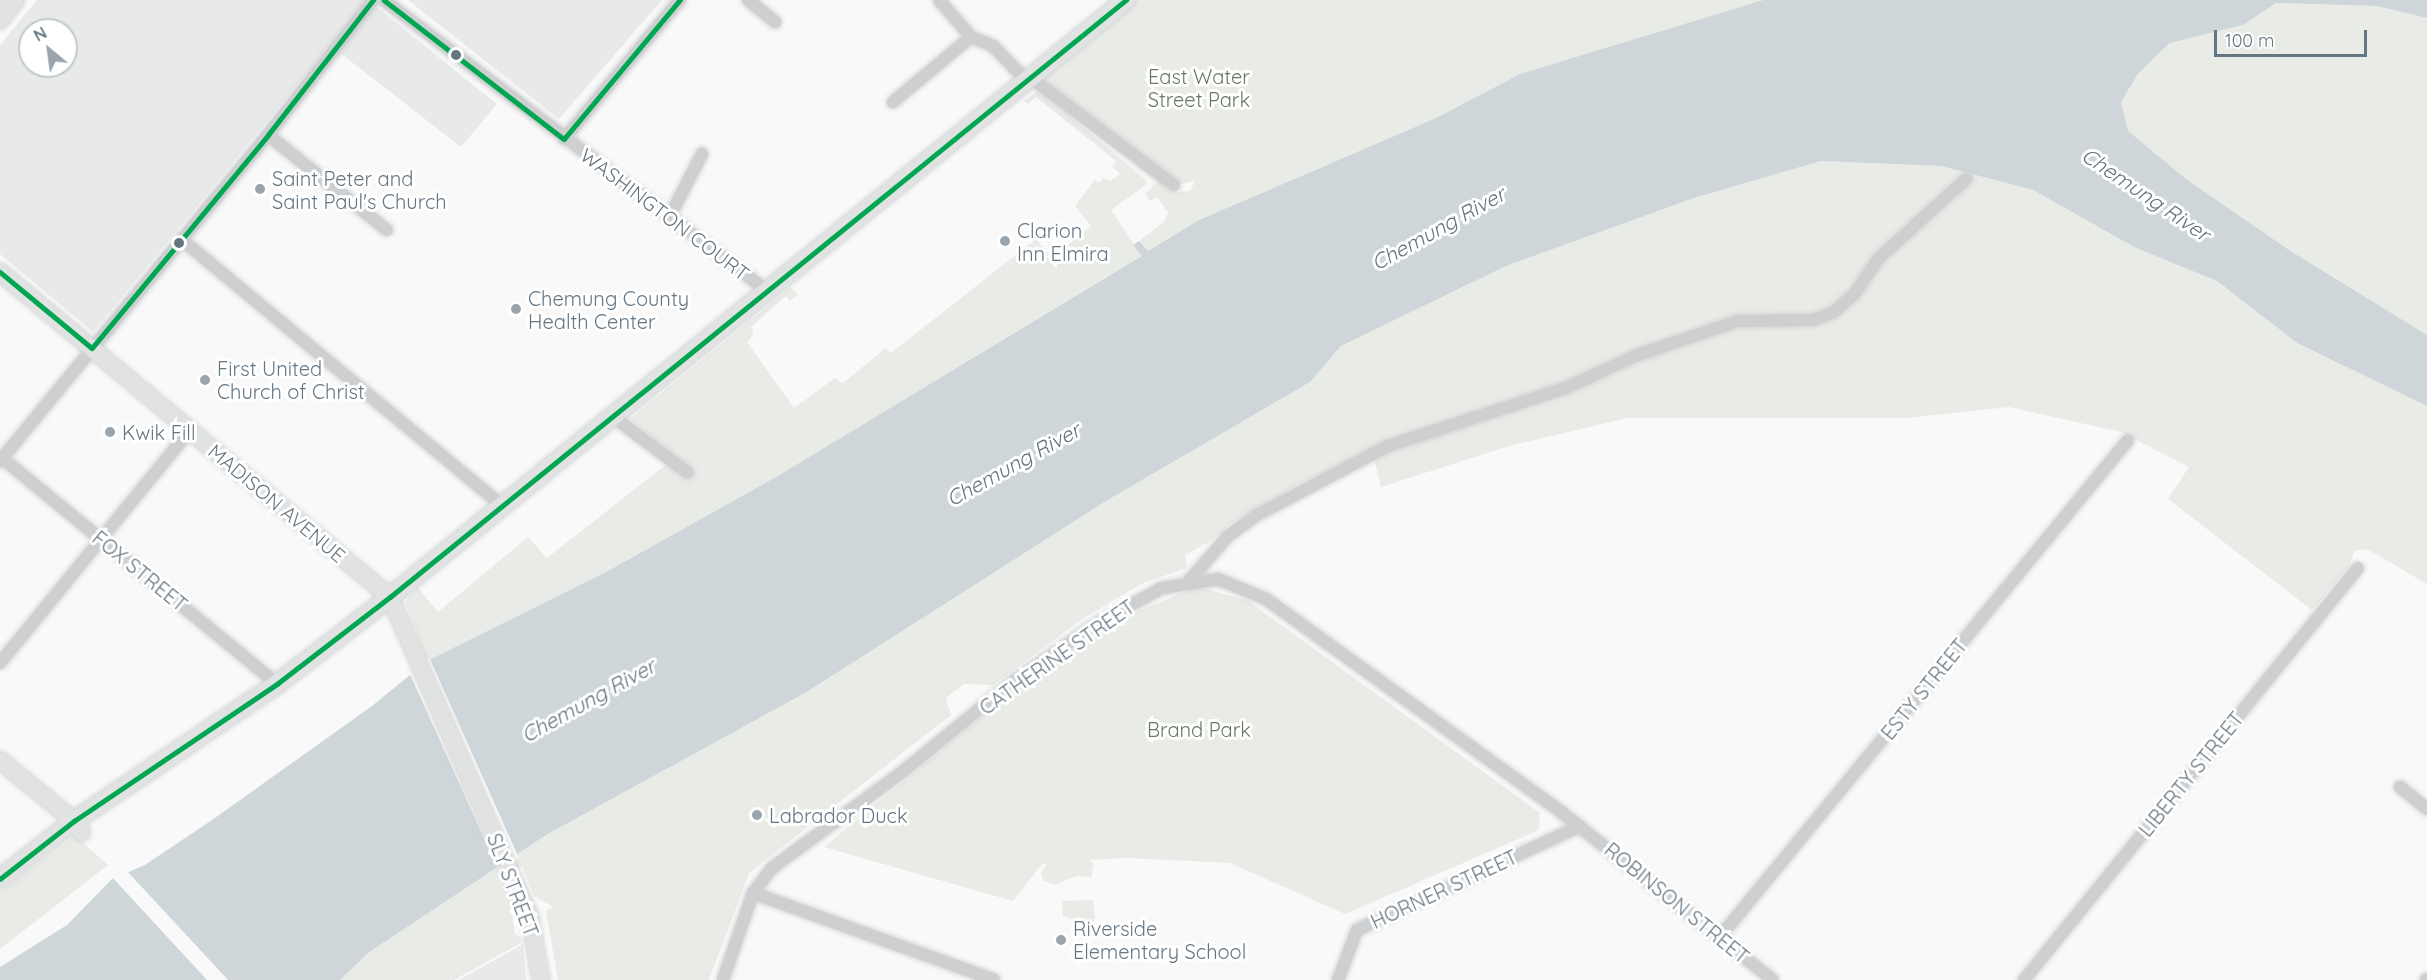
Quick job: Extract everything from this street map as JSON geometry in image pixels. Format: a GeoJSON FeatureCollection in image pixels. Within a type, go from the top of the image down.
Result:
{"type":"FeatureCollection","features":[{"type":"Feature","properties":{"kind":"main road"},"geometry":{"type":"LineString","coordinates":[[0,20],[15,0]]}},
{"type":"Feature","properties":{"kind":"main road"},"geometry":{"type":"LineString","coordinates":[[0,879],[78,827],[277,684],[390,597],[1126,0]]}},
{"type":"Feature","properties":{"kind":"main road","name":"MADISON AVENUE"},"geometry":{"type":"LineString","coordinates":[[0,272],[390,597],[476,792]]}},
{"type":"Feature","properties":{"kind":"main road"},"geometry":{"type":"LineString","coordinates":[[0,760],[78,827]]}},
{"type":"Feature","properties":{"kind":"main road","name":"SLY STREET"},"geometry":{"type":"LineString","coordinates":[[476,792],[530,918],[542,978]]}},
{"type":"Feature","properties":{"kind":"street"},"geometry":{"type":"LineString","coordinates":[[1,460],[268,135],[373,0]]}},
{"type":"Feature","properties":{"kind":"street","name":"WASHINGTON COURT"},"geometry":{"type":"LineString","coordinates":[[384,0],[564,139],[766,290]]}},
{"type":"Feature","properties":{"kind":"street"},"geometry":{"type":"LineString","coordinates":[[564,139],[680,0]]}},
{"type":"Feature","properties":{"kind":"street"},"geometry":{"type":"LineString","coordinates":[[748,0],[775,22]]}},
{"type":"Feature","properties":{"kind":"street"},"geometry":{"type":"LineString","coordinates":[[939,0],[971,37],[993,46],[1028,78],[1174,185]]}},
{"type":"Feature","properties":{"kind":"street"},"geometry":{"type":"LineString","coordinates":[[893,102],[971,37]]}},
{"type":"Feature","properties":{"kind":"street"},"geometry":{"type":"LineString","coordinates":[[268,135],[387,230]]}},
{"type":"Feature","properties":{"kind":"street"},"geometry":{"type":"LineString","coordinates":[[670,216],[702,154]]}},
{"type":"Feature","properties":{"kind":"street"},"geometry":{"type":"LineString","coordinates":[[1189,581],[1228,536],[1257,515],[1388,446],[1568,387],[1635,356],[1738,321],[1813,320],[1834,312],[1855,293],[1879,258],[1966,179]]}},
{"type":"Feature","properties":{"kind":"street"},"geometry":{"type":"LineString","coordinates":[[181,239],[501,505]]}},
{"type":"Feature","properties":{"kind":"street"},"geometry":{"type":"LineString","coordinates":[[611,416],[688,473]]}},
{"type":"Feature","properties":{"kind":"street"},"geometry":{"type":"LineString","coordinates":[[0,663],[190,430]]}},
{"type":"Feature","properties":{"kind":"street","name":"ESTY STREET"},"geometry":{"type":"LineString","coordinates":[[1719,938],[2128,440]]}},
{"type":"Feature","properties":{"kind":"street","name":"FOX STREET"},"geometry":{"type":"LineString","coordinates":[[1,460],[277,684]]}},
{"type":"Feature","properties":{"kind":"street","name":"LIBERTY STREET"},"geometry":{"type":"LineString","coordinates":[[2024,980],[2358,568]]}},
{"type":"Feature","properties":{"kind":"street","name":"CATHERINE STREET"},"geometry":{"type":"LineString","coordinates":[[723,980],[753,893],[772,868],[901,773],[1014,681],[1130,604],[1162,588],[1189,581],[1218,579],[1266,599],[1580,826]]}},
{"type":"Feature","properties":{"kind":"street"},"geometry":{"type":"LineString","coordinates":[[2400,787],[2427,809]]}},
{"type":"Feature","properties":{"kind":"street","name":"ROBINSON STREET"},"geometry":{"type":"LineString","coordinates":[[1580,826],[1773,980]]}},
{"type":"Feature","properties":{"kind":"street","name":"HORNER STREET"},"geometry":{"type":"LineString","coordinates":[[1338,980],[1357,930],[1580,826]]}},
{"type":"Feature","properties":{"kind":"street"},"geometry":{"type":"LineString","coordinates":[[753,893],[994,980]]}},
{"type":"Feature","properties":{"kind":"shaded area"},"geometry":{"type":"Polygon","coordinates":[[[37,0],[368,0],[497,104],[461,147],[330,45],[93,332],[0,254],[0,45],[18,23],[18,78],[78,78],[78,18],[22,18],[37,0]]]}},
{"type":"Feature","properties":{"kind":"shaded area"},"geometry":{"type":"Polygon","coordinates":[[[408,0],[662,0],[559,119],[408,0]]]}},
{"type":"Feature","properties":{"kind":"shaded area"},"geometry":{"type":"Polygon","coordinates":[[[523,944],[526,980],[459,980],[523,944]]]}},
{"type":"Feature","properties":{"kind":"green space","name":"East Water Street Park"},"geometry":{"type":"Polygon","coordinates":[[[1131,0],[1763,0],[1520,74],[1436,118],[1199,220],[1148,251],[1139,241],[1164,222],[1168,213],[1157,197],[1150,201],[1145,194],[1160,179],[1177,192],[1190,191],[1195,181],[1174,185],[1030,77],[1131,0]]]}},
{"type":"Feature","properties":{"kind":"green space"},"geometry":{"type":"Polygon","coordinates":[[[2276,3],[2377,6],[2427,18],[2427,335],[2289,250],[2186,179],[2127,131],[2121,102],[2138,75],[2170,43],[2243,25],[2276,3]]]}},
{"type":"Feature","properties":{"kind":"green space"},"geometry":{"type":"Polygon","coordinates":[[[1039,90],[1146,180],[1147,184],[1111,210],[1142,256],[776,477],[608,571],[427,661],[406,604],[408,598],[418,588],[438,612],[528,537],[547,558],[668,463],[690,468],[630,419],[791,287],[798,295],[790,301],[786,296],[752,326],[753,335],[747,342],[794,408],[835,378],[843,383],[886,348],[891,353],[1036,239],[1052,258],[1091,226],[1075,206],[1095,180],[1099,183],[1103,178],[1110,181],[1120,174],[1112,166],[1116,161],[1036,97],[1028,104],[1024,101],[1039,90]]]}},
{"type":"Feature","properties":{"kind":"green space"},"geometry":{"type":"Polygon","coordinates":[[[1821,161],[1941,166],[2033,190],[2136,248],[2217,281],[2297,343],[2427,406],[2427,584],[2367,549],[2354,551],[2349,567],[2312,610],[2168,499],[2189,467],[2121,432],[2009,407],[1906,418],[1627,418],[1509,446],[1381,487],[1372,450],[1301,483],[1230,524],[1212,540],[1185,555],[1187,568],[1143,583],[1082,619],[993,685],[964,684],[946,698],[951,715],[749,873],[709,980],[558,980],[546,911],[553,907],[534,896],[522,866],[501,876],[510,900],[515,934],[521,937],[521,943],[454,980],[340,980],[368,953],[546,835],[805,693],[1106,501],[1310,382],[1341,346],[1506,266],[1694,198],[1821,161]]]}},
{"type":"Feature","properties":{"kind":"green space","name":"Brand Park"},"geometry":{"type":"Polygon","coordinates":[[[1197,587],[1247,600],[1540,813],[1539,830],[1345,914],[1230,863],[1127,858],[1089,860],[1094,863],[1091,877],[1076,876],[1055,885],[1043,880],[1041,873],[1047,864],[1042,864],[1013,901],[824,847],[1003,699],[1111,622],[1197,587]]]}},
{"type":"Feature","properties":{"kind":"green space"},"geometry":{"type":"Polygon","coordinates":[[[75,836],[108,865],[0,949],[0,892],[75,836]]]}},
{"type":"Feature","properties":{"kind":"green space"},"geometry":{"type":"Polygon","coordinates":[[[1062,901],[1093,901],[1095,918],[1091,926],[1063,916],[1062,901]]]}},
{"type":"Feature","properties":{"kind":"water","name":"Chemung River"},"geometry":{"type":"Polygon","coordinates":[[[1763,0],[2427,0],[2427,18],[2377,6],[2276,3],[2243,25],[2170,43],[2138,74],[2121,102],[2128,131],[2186,179],[2289,250],[2427,335],[2427,406],[2297,343],[2217,281],[2136,248],[2033,190],[1941,166],[1821,161],[1694,198],[1506,266],[1341,346],[1310,382],[1106,501],[805,693],[546,835],[368,953],[340,980],[0,980],[0,967],[67,925],[112,879],[145,865],[212,820],[372,706],[427,661],[608,571],[776,477],[1142,256],[1133,245],[1139,241],[1148,251],[1199,220],[1436,118],[1520,74],[1763,0]]]}},
{"type":"Feature","properties":{"kind":"pier"},"geometry":{"type":"Polygon","coordinates":[[[429,657],[519,858],[499,871],[409,672],[429,657]]]}},
{"type":"Feature","properties":{"kind":"pier"},"geometry":{"type":"Polygon","coordinates":[[[126,870],[228,980],[207,980],[111,876],[126,870]]]}},
{"type":"Feature","properties":{"kind":"transit line"},"geometry":{"type":"LineString","coordinates":[[0,272],[92,348],[268,135],[373,0]]}},
{"type":"Feature","properties":{"kind":"transit line"},"geometry":{"type":"LineString","coordinates":[[384,0],[564,139],[680,0]]}},
{"type":"Feature","properties":{"kind":"transit line"},"geometry":{"type":"LineString","coordinates":[[0,879],[74,821],[277,684],[390,597],[1126,0]]}},
{"type":"Feature","properties":{"kind":"place","name":"Saint Peter and Saint Paul's Church"},"geometry":{"type":"Point","coordinates":[260,189]}},
{"type":"Feature","properties":{"kind":"place","name":"Clarion Inn Elmira"},"geometry":{"type":"Point","coordinates":[1005,241]}},
{"type":"Feature","properties":{"kind":"place","name":"Chemung County Health Center"},"geometry":{"type":"Point","coordinates":[516,309]}},
{"type":"Feature","properties":{"kind":"place","name":"First United Church of Christ"},"geometry":{"type":"Point","coordinates":[205,380]}},
{"type":"Feature","properties":{"kind":"place","name":"Kwik Fill"},"geometry":{"type":"Point","coordinates":[110,432]}},
{"type":"Feature","properties":{"kind":"place","name":"Labrador Duck"},"geometry":{"type":"Point","coordinates":[757,815]}},
{"type":"Feature","properties":{"kind":"place","name":"Riverside Elementary School"},"geometry":{"type":"Point","coordinates":[1061,940]}}]}
